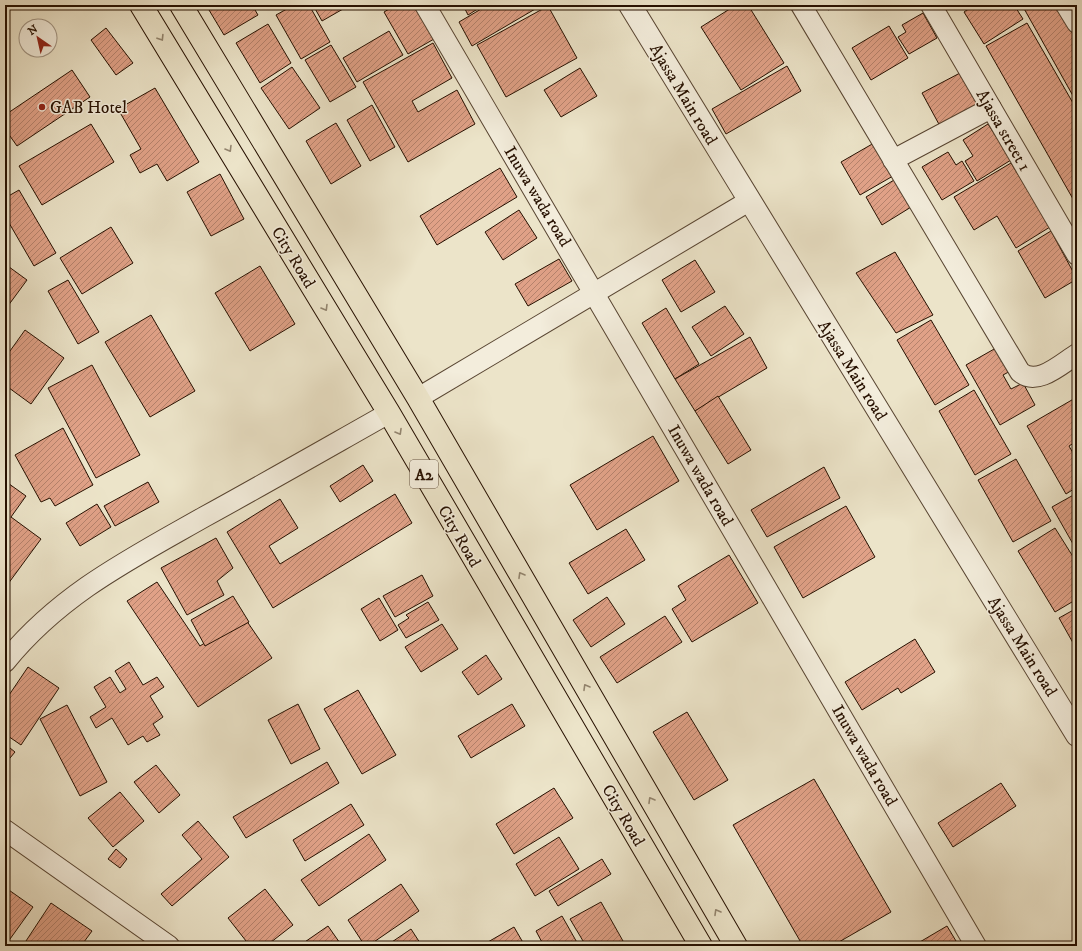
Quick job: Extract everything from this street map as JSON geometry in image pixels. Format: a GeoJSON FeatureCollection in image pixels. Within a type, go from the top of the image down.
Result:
{"type":"FeatureCollection","features":[{"type":"Feature","properties":{"kind":"highway","name":"City Road"},"geometry":{"type":"LineString","coordinates":[[141,5],[389,413],[701,946]]}},
{"type":"Feature","properties":{"kind":"highway","name":"City Road"},"geometry":{"type":"LineString","coordinates":[[180,5],[418,398],[736,946]]}},
{"type":"Feature","properties":{"kind":"street","name":"Inuwa wada road"},"geometry":{"type":"LineString","coordinates":[[425,5],[596,294],[976,946]]}},
{"type":"Feature","properties":{"kind":"street","name":"Ajassa Main road"},"geometry":{"type":"LineString","coordinates":[[630,5],[748,200],[1076,730]]}},
{"type":"Feature","properties":{"kind":"street"},"geometry":{"type":"LineString","coordinates":[[801,5],[1020,372],[1025,376],[1032,378],[1041,376],[1077,354]]}},
{"type":"Feature","properties":{"kind":"street","name":"Ajassa street 1"},"geometry":{"type":"LineString","coordinates":[[931,5],[1077,255]]}},
{"type":"Feature","properties":{"kind":"street"},"geometry":{"type":"LineString","coordinates":[[1066,5],[1077,23]]}},
{"type":"Feature","properties":{"kind":"street"},"geometry":{"type":"LineString","coordinates":[[893,160],[991,108]]}},
{"type":"Feature","properties":{"kind":"street"},"geometry":{"type":"LineString","coordinates":[[418,398],[596,294],[748,200]]}},
{"type":"Feature","properties":{"kind":"street"},"geometry":{"type":"LineString","coordinates":[[5,662],[24,639],[67,600],[115,568],[389,413]]}},
{"type":"Feature","properties":{"kind":"street"},"geometry":{"type":"LineString","coordinates":[[5,830],[169,946]]}},
{"type":"Feature","properties":{"kind":"building"},"geometry":{"type":"Polygon","coordinates":[[[206,5],[252,5],[258,15],[224,35],[206,5]]]}},
{"type":"Feature","properties":{"kind":"building"},"geometry":{"type":"Polygon","coordinates":[[[294,5],[309,5],[330,42],[301,59],[276,15],[294,5]]]}},
{"type":"Feature","properties":{"kind":"building"},"geometry":{"type":"Polygon","coordinates":[[[313,5],[350,5],[322,21],[313,5]]]}},
{"type":"Feature","properties":{"kind":"building"},"geometry":{"type":"Polygon","coordinates":[[[396,5],[414,5],[434,39],[408,54],[384,12],[396,5]]]}},
{"type":"Feature","properties":{"kind":"building"},"geometry":{"type":"Polygon","coordinates":[[[463,5],[484,5],[468,15],[463,5]]]}},
{"type":"Feature","properties":{"kind":"building"},"geometry":{"type":"Polygon","coordinates":[[[488,5],[542,5],[472,46],[459,22],[488,5]]]}},
{"type":"Feature","properties":{"kind":"building"},"geometry":{"type":"Polygon","coordinates":[[[736,5],[748,5],[784,63],[741,90],[701,27],[736,5]]]}},
{"type":"Feature","properties":{"kind":"building"},"geometry":{"type":"Polygon","coordinates":[[[825,5],[837,5],[828,10],[825,5]]]}},
{"type":"Feature","properties":{"kind":"building"},"geometry":{"type":"Polygon","coordinates":[[[974,5],[1014,5],[1023,19],[984,44],[964,12],[974,5]]]}},
{"type":"Feature","properties":{"kind":"building"},"geometry":{"type":"Polygon","coordinates":[[[1022,5],[1065,5],[1077,26],[1077,103],[1022,5]]]}},
{"type":"Feature","properties":{"kind":"building"},"geometry":{"type":"Polygon","coordinates":[[[548,6],[577,58],[506,97],[477,45],[548,6]]]}},
{"type":"Feature","properties":{"kind":"building"},"geometry":{"type":"Polygon","coordinates":[[[923,13],[937,38],[909,54],[898,37],[906,32],[902,25],[923,13]]]}},
{"type":"Feature","properties":{"kind":"building"},"geometry":{"type":"Polygon","coordinates":[[[1027,23],[1077,110],[1077,206],[986,46],[1027,23]]]}},
{"type":"Feature","properties":{"kind":"building"},"geometry":{"type":"Polygon","coordinates":[[[268,24],[291,63],[260,83],[236,43],[268,24]]]}},
{"type":"Feature","properties":{"kind":"building"},"geometry":{"type":"Polygon","coordinates":[[[889,26],[908,58],[871,80],[852,48],[889,26]]]}},
{"type":"Feature","properties":{"kind":"building"},"geometry":{"type":"Polygon","coordinates":[[[106,28],[133,63],[116,75],[91,40],[106,28]]]}},
{"type":"Feature","properties":{"kind":"building"},"geometry":{"type":"Polygon","coordinates":[[[389,31],[403,55],[357,82],[343,58],[389,31]]]}},
{"type":"Feature","properties":{"kind":"building"},"geometry":{"type":"Polygon","coordinates":[[[433,43],[452,78],[412,101],[418,112],[457,90],[475,124],[408,162],[363,82],[433,43]]]}},
{"type":"Feature","properties":{"kind":"building"},"geometry":{"type":"Polygon","coordinates":[[[331,45],[356,87],[330,102],[305,60],[331,45]]]}},
{"type":"Feature","properties":{"kind":"building"},"geometry":{"type":"Polygon","coordinates":[[[787,66],[801,91],[726,134],[712,109],[787,66]]]}},
{"type":"Feature","properties":{"kind":"building"},"geometry":{"type":"Polygon","coordinates":[[[292,67],[320,108],[289,129],[261,88],[292,67]]]}},
{"type":"Feature","properties":{"kind":"building"},"geometry":{"type":"Polygon","coordinates":[[[580,68],[597,96],[561,117],[544,90],[580,68]]]}},
{"type":"Feature","properties":{"kind":"building"},"geometry":{"type":"Polygon","coordinates":[[[72,70],[90,97],[17,146],[5,129],[5,115],[72,70]]]}},
{"type":"Feature","properties":{"kind":"building"},"geometry":{"type":"Polygon","coordinates":[[[960,73],[979,107],[941,128],[922,93],[960,73]]]}},
{"type":"Feature","properties":{"kind":"building"},"geometry":{"type":"Polygon","coordinates":[[[155,88],[199,162],[167,181],[157,164],[140,173],[130,155],[141,149],[118,109],[155,88]]]}},
{"type":"Feature","properties":{"kind":"building"},"geometry":{"type":"Polygon","coordinates":[[[372,105],[395,147],[370,161],[347,120],[372,105]]]}},
{"type":"Feature","properties":{"kind":"building"},"geometry":{"type":"Polygon","coordinates":[[[336,123],[361,166],[331,184],[306,141],[336,123]]]}},
{"type":"Feature","properties":{"kind":"building"},"geometry":{"type":"Polygon","coordinates":[[[91,124],[114,162],[42,205],[19,166],[91,124]]]}},
{"type":"Feature","properties":{"kind":"building"},"geometry":{"type":"Polygon","coordinates":[[[988,124],[1011,160],[977,181],[965,161],[973,156],[963,140],[988,124]]]}},
{"type":"Feature","properties":{"kind":"building"},"geometry":{"type":"Polygon","coordinates":[[[874,143],[893,176],[860,195],[841,162],[874,143]]]}},
{"type":"Feature","properties":{"kind":"building"},"geometry":{"type":"Polygon","coordinates":[[[948,152],[956,165],[962,161],[974,181],[942,200],[922,167],[948,152]]]}},
{"type":"Feature","properties":{"kind":"building"},"geometry":{"type":"Polygon","coordinates":[[[1011,163],[1050,227],[1016,248],[997,216],[974,230],[954,197],[1011,163]]]}},
{"type":"Feature","properties":{"kind":"building"},"geometry":{"type":"Polygon","coordinates":[[[500,168],[517,197],[437,245],[420,216],[500,168]]]}},
{"type":"Feature","properties":{"kind":"building"},"geometry":{"type":"Polygon","coordinates":[[[220,174],[244,219],[211,236],[187,192],[220,174]]]}},
{"type":"Feature","properties":{"kind":"building"},"geometry":{"type":"Polygon","coordinates":[[[899,177],[916,204],[882,225],[866,197],[899,177]]]}},
{"type":"Feature","properties":{"kind":"building"},"geometry":{"type":"Polygon","coordinates":[[[19,190],[56,253],[34,266],[5,216],[5,198],[19,190]]]}},
{"type":"Feature","properties":{"kind":"building"},"geometry":{"type":"Polygon","coordinates":[[[519,210],[537,238],[503,260],[485,232],[519,210]]]}},
{"type":"Feature","properties":{"kind":"building"},"geometry":{"type":"Polygon","coordinates":[[[111,227],[133,263],[82,294],[60,258],[111,227]]]}},
{"type":"Feature","properties":{"kind":"building"},"geometry":{"type":"Polygon","coordinates":[[[1051,231],[1077,279],[1045,298],[1018,251],[1051,231]]]}},
{"type":"Feature","properties":{"kind":"building"},"geometry":{"type":"Polygon","coordinates":[[[895,252],[933,315],[896,333],[856,273],[895,252]]]}},
{"type":"Feature","properties":{"kind":"building"},"geometry":{"type":"Polygon","coordinates":[[[559,259],[572,281],[528,306],[515,284],[559,259]]]}},
{"type":"Feature","properties":{"kind":"building"},"geometry":{"type":"Polygon","coordinates":[[[695,260],[715,292],[681,312],[662,280],[695,260]]]}},
{"type":"Feature","properties":{"kind":"building"},"geometry":{"type":"Polygon","coordinates":[[[5,264],[27,280],[5,310],[5,264]]]}},
{"type":"Feature","properties":{"kind":"building"},"geometry":{"type":"Polygon","coordinates":[[[260,266],[295,324],[250,351],[215,293],[260,266]]]}},
{"type":"Feature","properties":{"kind":"building"},"geometry":{"type":"Polygon","coordinates":[[[68,280],[99,332],[78,344],[48,291],[68,280]]]}},
{"type":"Feature","properties":{"kind":"building"},"geometry":{"type":"Polygon","coordinates":[[[725,306],[744,334],[711,356],[692,327],[725,306]]]}},
{"type":"Feature","properties":{"kind":"building"},"geometry":{"type":"Polygon","coordinates":[[[666,308],[699,364],[675,379],[642,323],[666,308]]]}},
{"type":"Feature","properties":{"kind":"building"},"geometry":{"type":"Polygon","coordinates":[[[151,315],[195,391],[150,417],[105,342],[151,315]]]}},
{"type":"Feature","properties":{"kind":"building"},"geometry":{"type":"Polygon","coordinates":[[[931,320],[969,385],[935,405],[897,340],[931,320]]]}},
{"type":"Feature","properties":{"kind":"building"},"geometry":{"type":"Polygon","coordinates":[[[25,330],[64,358],[31,404],[5,385],[5,358],[25,330]]]}},
{"type":"Feature","properties":{"kind":"building"},"geometry":{"type":"Polygon","coordinates":[[[750,337],[767,368],[695,411],[675,379],[750,337]]]}},
{"type":"Feature","properties":{"kind":"building"},"geometry":{"type":"Polygon","coordinates":[[[1003,344],[1016,368],[1003,375],[1011,389],[1023,383],[1035,405],[1000,425],[966,365],[1003,344]]]}},
{"type":"Feature","properties":{"kind":"building"},"geometry":{"type":"Polygon","coordinates":[[[92,365],[140,455],[96,478],[48,388],[92,365]]]}},
{"type":"Feature","properties":{"kind":"building"},"geometry":{"type":"Polygon","coordinates":[[[974,390],[1011,454],[975,475],[939,411],[974,390]]]}},
{"type":"Feature","properties":{"kind":"building"},"geometry":{"type":"Polygon","coordinates":[[[718,396],[751,450],[728,464],[695,411],[718,396]]]}},
{"type":"Feature","properties":{"kind":"building"},"geometry":{"type":"Polygon","coordinates":[[[1077,397],[1077,441],[1069,446],[1077,460],[1077,487],[1066,494],[1027,426],[1077,397]]]}},
{"type":"Feature","properties":{"kind":"building"},"geometry":{"type":"Polygon","coordinates":[[[63,428],[93,485],[55,506],[50,498],[41,502],[15,455],[63,428]]]}},
{"type":"Feature","properties":{"kind":"building"},"geometry":{"type":"Polygon","coordinates":[[[653,436],[679,481],[597,530],[570,485],[653,436]]]}},
{"type":"Feature","properties":{"kind":"building"},"geometry":{"type":"Polygon","coordinates":[[[1016,459],[1051,521],[1013,542],[978,480],[1016,459]]]}},
{"type":"Feature","properties":{"kind":"building"},"geometry":{"type":"Polygon","coordinates":[[[363,465],[373,481],[340,502],[330,486],[363,465]]]}},
{"type":"Feature","properties":{"kind":"building"},"geometry":{"type":"Polygon","coordinates":[[[824,467],[840,498],[767,537],[751,510],[824,467]]]}},
{"type":"Feature","properties":{"kind":"building"},"geometry":{"type":"Polygon","coordinates":[[[5,481],[26,496],[11,517],[41,539],[5,588],[5,481]]]}},
{"type":"Feature","properties":{"kind":"building"},"geometry":{"type":"Polygon","coordinates":[[[148,482],[159,502],[115,526],[104,506],[148,482]]]}},
{"type":"Feature","properties":{"kind":"building"},"geometry":{"type":"Polygon","coordinates":[[[1077,493],[1077,551],[1052,507],[1077,493]]]}},
{"type":"Feature","properties":{"kind":"building"},"geometry":{"type":"Polygon","coordinates":[[[395,494],[412,523],[273,608],[227,532],[280,499],[298,528],[269,546],[280,564],[395,494]]]}},
{"type":"Feature","properties":{"kind":"building"},"geometry":{"type":"Polygon","coordinates":[[[97,504],[111,527],[80,546],[66,523],[97,504]]]}},
{"type":"Feature","properties":{"kind":"building"},"geometry":{"type":"Polygon","coordinates":[[[846,506],[875,557],[803,598],[774,547],[846,506]]]}},
{"type":"Feature","properties":{"kind":"building"},"geometry":{"type":"Polygon","coordinates":[[[1055,528],[1077,563],[1077,599],[1055,612],[1018,551],[1055,528]]]}},
{"type":"Feature","properties":{"kind":"building"},"geometry":{"type":"Polygon","coordinates":[[[626,529],[645,560],[588,594],[569,563],[626,529]]]}},
{"type":"Feature","properties":{"kind":"building"},"geometry":{"type":"Polygon","coordinates":[[[216,538],[233,568],[217,581],[224,595],[187,615],[161,568],[216,538]]]}},
{"type":"Feature","properties":{"kind":"building"},"geometry":{"type":"Polygon","coordinates":[[[729,555],[758,603],[692,642],[672,609],[686,600],[678,586],[729,555]]]}},
{"type":"Feature","properties":{"kind":"building"},"geometry":{"type":"Polygon","coordinates":[[[422,575],[433,596],[395,617],[383,596],[422,575]]]}},
{"type":"Feature","properties":{"kind":"building"},"geometry":{"type":"Polygon","coordinates":[[[157,582],[200,646],[244,617],[272,658],[198,707],[127,601],[157,582]]]}},
{"type":"Feature","properties":{"kind":"building"},"geometry":{"type":"Polygon","coordinates":[[[233,596],[249,622],[205,646],[191,620],[233,596]]]}},
{"type":"Feature","properties":{"kind":"building"},"geometry":{"type":"Polygon","coordinates":[[[607,597],[625,624],[591,647],[573,620],[607,597]]]}},
{"type":"Feature","properties":{"kind":"building"},"geometry":{"type":"Polygon","coordinates":[[[379,598],[398,630],[380,641],[361,609],[379,598]]]}},
{"type":"Feature","properties":{"kind":"building"},"geometry":{"type":"Polygon","coordinates":[[[428,602],[439,620],[406,638],[398,625],[409,618],[406,615],[428,602]]]}},
{"type":"Feature","properties":{"kind":"building"},"geometry":{"type":"Polygon","coordinates":[[[1077,608],[1077,650],[1059,618],[1077,608]]]}},
{"type":"Feature","properties":{"kind":"building"},"geometry":{"type":"Polygon","coordinates":[[[665,616],[682,642],[617,683],[600,657],[665,616]]]}},
{"type":"Feature","properties":{"kind":"building"},"geometry":{"type":"Polygon","coordinates":[[[442,624],[458,649],[421,672],[405,647],[442,624]]]}},
{"type":"Feature","properties":{"kind":"building"},"geometry":{"type":"Polygon","coordinates":[[[915,639],[935,672],[901,693],[898,688],[862,710],[845,682],[915,639]]]}},
{"type":"Feature","properties":{"kind":"building"},"geometry":{"type":"Polygon","coordinates":[[[486,655],[502,679],[478,695],[462,672],[486,655]]]}},
{"type":"Feature","properties":{"kind":"building"},"geometry":{"type":"Polygon","coordinates":[[[129,662],[143,685],[157,677],[164,687],[150,696],[163,717],[153,724],[160,735],[147,742],[143,736],[128,745],[112,718],[96,728],[90,717],[106,707],[94,687],[110,677],[120,693],[126,689],[115,671],[129,662]]]}},
{"type":"Feature","properties":{"kind":"building"},"geometry":{"type":"Polygon","coordinates":[[[28,667],[59,688],[21,745],[5,734],[5,701],[28,667]]]}},
{"type":"Feature","properties":{"kind":"building"},"geometry":{"type":"Polygon","coordinates":[[[358,690],[396,755],[362,774],[324,709],[358,690]]]}},
{"type":"Feature","properties":{"kind":"building"},"geometry":{"type":"Polygon","coordinates":[[[298,704],[320,749],[291,764],[268,720],[298,704]]]}},
{"type":"Feature","properties":{"kind":"building"},"geometry":{"type":"Polygon","coordinates":[[[512,704],[525,726],[471,758],[458,736],[512,704]]]}},
{"type":"Feature","properties":{"kind":"building"},"geometry":{"type":"Polygon","coordinates":[[[67,705],[107,782],[80,796],[40,719],[67,705]]]}},
{"type":"Feature","properties":{"kind":"building"},"geometry":{"type":"Polygon","coordinates":[[[687,712],[728,780],[694,800],[653,732],[687,712]]]}},
{"type":"Feature","properties":{"kind":"building"},"geometry":{"type":"Polygon","coordinates":[[[5,744],[15,752],[5,764],[5,744]]]}},
{"type":"Feature","properties":{"kind":"building"},"geometry":{"type":"Polygon","coordinates":[[[327,762],[339,783],[246,838],[233,817],[327,762]]]}},
{"type":"Feature","properties":{"kind":"building"},"geometry":{"type":"Polygon","coordinates":[[[156,765],[180,795],[159,813],[134,782],[156,765]]]}},
{"type":"Feature","properties":{"kind":"building"},"geometry":{"type":"Polygon","coordinates":[[[814,779],[891,912],[832,946],[803,946],[733,825],[814,779]]]}},
{"type":"Feature","properties":{"kind":"building"},"geometry":{"type":"Polygon","coordinates":[[[1001,783],[1016,806],[953,847],[938,823],[1001,783]]]}},
{"type":"Feature","properties":{"kind":"building"},"geometry":{"type":"Polygon","coordinates":[[[554,788],[573,818],[514,854],[496,824],[554,788]]]}},
{"type":"Feature","properties":{"kind":"building"},"geometry":{"type":"Polygon","coordinates":[[[120,792],[144,821],[113,847],[88,818],[120,792]]]}},
{"type":"Feature","properties":{"kind":"building"},"geometry":{"type":"Polygon","coordinates":[[[351,804],[364,825],[305,861],[293,840],[351,804]]]}},
{"type":"Feature","properties":{"kind":"building"},"geometry":{"type":"Polygon","coordinates":[[[198,821],[229,857],[172,906],[161,894],[202,859],[182,835],[198,821]]]}},
{"type":"Feature","properties":{"kind":"building"},"geometry":{"type":"Polygon","coordinates":[[[369,834],[386,860],[319,906],[301,880],[369,834]]]}},
{"type":"Feature","properties":{"kind":"building"},"geometry":{"type":"Polygon","coordinates":[[[559,837],[579,869],[535,896],[516,864],[559,837]]]}},
{"type":"Feature","properties":{"kind":"building"},"geometry":{"type":"Polygon","coordinates":[[[116,849],[127,859],[120,868],[108,859],[116,849]]]}},
{"type":"Feature","properties":{"kind":"building"},"geometry":{"type":"Polygon","coordinates":[[[602,859],[611,874],[558,906],[549,891],[602,859]]]}},
{"type":"Feature","properties":{"kind":"building"},"geometry":{"type":"Polygon","coordinates":[[[401,884],[419,911],[368,946],[365,946],[348,920],[401,884]]]}},
{"type":"Feature","properties":{"kind":"building"},"geometry":{"type":"Polygon","coordinates":[[[6,888],[33,907],[5,946],[5,889],[6,888]]]}},
{"type":"Feature","properties":{"kind":"building"},"geometry":{"type":"Polygon","coordinates":[[[265,889],[293,925],[266,946],[250,946],[228,918],[265,889]]]}},
{"type":"Feature","properties":{"kind":"building"},"geometry":{"type":"Polygon","coordinates":[[[601,902],[623,941],[613,946],[586,946],[570,919],[601,902]]]}},
{"type":"Feature","properties":{"kind":"building"},"geometry":{"type":"Polygon","coordinates":[[[51,903],[92,931],[81,946],[27,946],[24,944],[51,903]]]}},
{"type":"Feature","properties":{"kind":"building"},"geometry":{"type":"Polygon","coordinates":[[[562,916],[579,946],[544,946],[536,931],[562,916]]]}},
{"type":"Feature","properties":{"kind":"building"},"geometry":{"type":"Polygon","coordinates":[[[328,926],[342,946],[299,946],[328,926]]]}},
{"type":"Feature","properties":{"kind":"building"},"geometry":{"type":"Polygon","coordinates":[[[947,926],[959,946],[913,946],[947,926]]]}},
{"type":"Feature","properties":{"kind":"building"},"geometry":{"type":"Polygon","coordinates":[[[514,927],[525,946],[481,946],[514,927]]]}},
{"type":"Feature","properties":{"kind":"building"},"geometry":{"type":"Polygon","coordinates":[[[411,929],[422,946],[386,946],[411,929]]]}},
{"type":"Feature","properties":{"kind":"place","name":"GAB Hotel"},"geometry":{"type":"Point","coordinates":[42,107]}}]}
